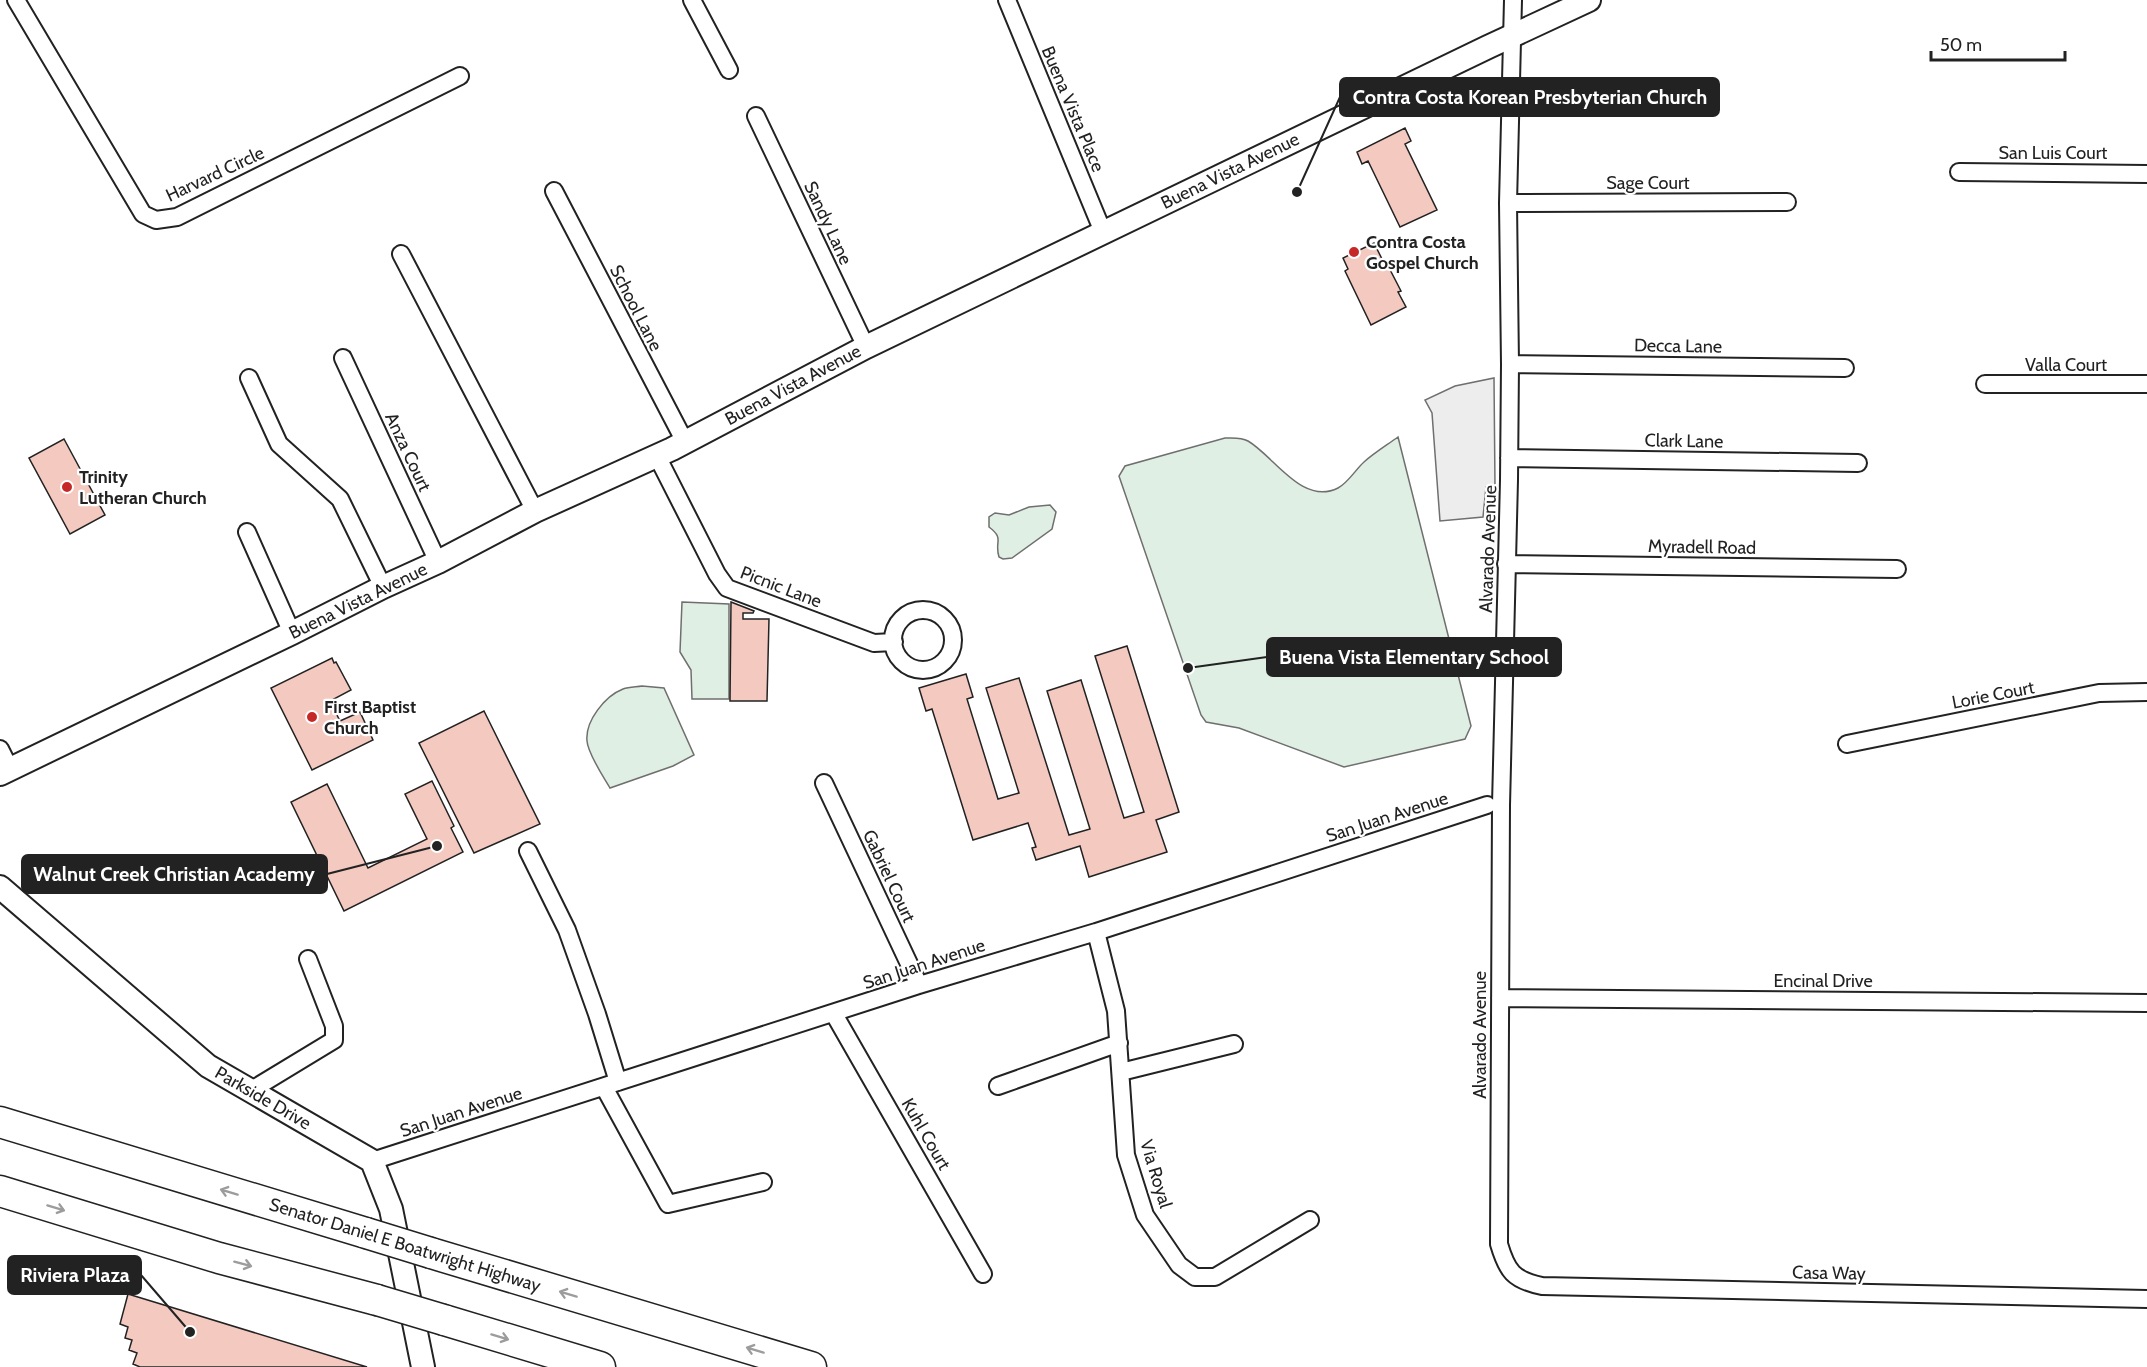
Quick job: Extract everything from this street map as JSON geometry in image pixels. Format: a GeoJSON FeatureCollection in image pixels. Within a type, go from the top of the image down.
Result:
{"type":"FeatureCollection","features":[{"type":"Feature","properties":{"kind":"highway","name":"Senator Daniel E Boatwright Highway"},"geometry":{"type":"LineString","coordinates":[[9,1124],[811,1367]]}},
{"type":"Feature","properties":{"kind":"highway"},"geometry":{"type":"LineString","coordinates":[[0,1191],[600,1367]]}},
{"type":"Feature","properties":{"kind":"street","name":"Harvard Circle"},"geometry":{"type":"LineString","coordinates":[[16,0],[143,214],[156,220],[177,217],[460,76]]}},
{"type":"Feature","properties":{"kind":"street"},"geometry":{"type":"LineString","coordinates":[[693,0],[729,70]]}},
{"type":"Feature","properties":{"kind":"street","name":"Buena Vista Place"},"geometry":{"type":"LineString","coordinates":[[1007,0],[1103,232]]}},
{"type":"Feature","properties":{"kind":"street","name":"Alvarado Avenue"},"geometry":{"type":"LineString","coordinates":[[1513,0],[1508,203],[1510,364],[1498,1244],[1505,1264],[1513,1275]]}},
{"type":"Feature","properties":{"kind":"street","name":"Buena Vista Avenue"},"geometry":{"type":"LineString","coordinates":[[3,764],[292,633],[382,587],[438,562],[535,511],[657,456],[866,347],[1589,0]]}},
{"type":"Feature","properties":{"kind":"street","name":"Sandy Lane"},"geometry":{"type":"LineString","coordinates":[[756,116],[866,347]]}},
{"type":"Feature","properties":{"kind":"street","name":"San Luis Court"},"geometry":{"type":"LineString","coordinates":[[1959,172],[2147,174]]}},
{"type":"Feature","properties":{"kind":"street","name":"School Lane"},"geometry":{"type":"LineString","coordinates":[[554,191],[685,442]]}},
{"type":"Feature","properties":{"kind":"street","name":"Sage Court"},"geometry":{"type":"LineString","coordinates":[[1508,203],[1787,202]]}},
{"type":"Feature","properties":{"kind":"street"},"geometry":{"type":"LineString","coordinates":[[400,255],[535,511]]}},
{"type":"Feature","properties":{"kind":"street","name":"Anza Court"},"geometry":{"type":"LineString","coordinates":[[343,358],[438,562]]}},
{"type":"Feature","properties":{"kind":"street","name":"Decca Lane"},"geometry":{"type":"LineString","coordinates":[[1510,364],[1845,368]]}},
{"type":"Feature","properties":{"kind":"street"},"geometry":{"type":"LineString","coordinates":[[249,378],[279,444],[340,499],[382,587]]}},
{"type":"Feature","properties":{"kind":"street","name":"Valla Court"},"geometry":{"type":"LineString","coordinates":[[1984,384],[2147,384]]}},
{"type":"Feature","properties":{"kind":"street","name":"Picnic Lane"},"geometry":{"type":"LineString","coordinates":[[657,456],[717,574],[727,588],[874,643],[894,642]]}},
{"type":"Feature","properties":{"kind":"street","name":"Clark Lane"},"geometry":{"type":"LineString","coordinates":[[1509,458],[1858,463]]}},
{"type":"Feature","properties":{"kind":"street"},"geometry":{"type":"LineString","coordinates":[[247,532],[292,633]]}},
{"type":"Feature","properties":{"kind":"street","name":"Myradell Road"},"geometry":{"type":"LineString","coordinates":[[1506,564],[1897,569]]}},
{"type":"Feature","properties":{"kind":"street","name":"Lorie Court"},"geometry":{"type":"LineString","coordinates":[[1847,744],[2099,693],[2147,692]]}},
{"type":"Feature","properties":{"kind":"street","name":"Gabriel Court"},"geometry":{"type":"LineString","coordinates":[[824,783],[919,985]]}},
{"type":"Feature","properties":{"kind":"street","name":"San Juan Avenue"},"geometry":{"type":"LineString","coordinates":[[372,1161],[919,985],[1096,932],[1487,805]]}},
{"type":"Feature","properties":{"kind":"street"},"geometry":{"type":"LineString","coordinates":[[528,850],[567,930],[597,1014],[611,1085],[668,1204],[763,1182]]}},
{"type":"Feature","properties":{"kind":"street","name":"Parkside Drive"},"geometry":{"type":"LineString","coordinates":[[0,887],[208,1066],[372,1161]]}},
{"type":"Feature","properties":{"kind":"street","name":"Via Royal"},"geometry":{"type":"LineString","coordinates":[[1096,932],[1116,1011],[1126,1155],[1145,1215],[1179,1265],[1195,1277],[1215,1277],[1310,1220]]}},
{"type":"Feature","properties":{"kind":"street"},"geometry":{"type":"LineString","coordinates":[[250,1091],[334,1040],[334,1026],[308,959]]}},
{"type":"Feature","properties":{"kind":"street","name":"Encinal Drive"},"geometry":{"type":"LineString","coordinates":[[1500,998],[2147,1003]]}},
{"type":"Feature","properties":{"kind":"street","name":"Kuhl Court"},"geometry":{"type":"LineString","coordinates":[[834,1014],[983,1274]]}},
{"type":"Feature","properties":{"kind":"street"},"geometry":{"type":"LineString","coordinates":[[998,1086],[1119,1043]]}},
{"type":"Feature","properties":{"kind":"street"},"geometry":{"type":"LineString","coordinates":[[1121,1072],[1233,1044]]}},
{"type":"Feature","properties":{"kind":"street"},"geometry":{"type":"LineString","coordinates":[[372,1161],[391,1209],[423,1367]]}},
{"type":"Feature","properties":{"kind":"street","name":"Casa Way"},"geometry":{"type":"LineString","coordinates":[[1513,1275],[1534,1285],[1576,1288],[2147,1299]]}},
{"type":"Feature","properties":{"kind":"green space"},"geometry":{"type":"Polygon","coordinates":[[[1398,437],[1471,726],[1465,739],[1344,767],[1239,728],[1206,722],[1201,715],[1119,476],[1125,466],[1225,438],[1240,438],[1258,448],[1301,485],[1325,492],[1342,486],[1364,462],[1398,437]]]}},
{"type":"Feature","properties":{"kind":"green space"},"geometry":{"type":"Polygon","coordinates":[[[1050,505],[1056,512],[1052,529],[1012,558],[999,557],[997,534],[989,527],[989,517],[995,513],[1009,515],[1029,507],[1050,505]]]}},
{"type":"Feature","properties":{"kind":"green space"},"geometry":{"type":"Polygon","coordinates":[[[682,602],[729,604],[729,699],[692,699],[691,670],[680,652],[682,602]]]}},
{"type":"Feature","properties":{"kind":"green space"},"geometry":{"type":"Polygon","coordinates":[[[642,686],[664,688],[694,755],[673,766],[610,788],[588,746],[589,725],[603,703],[616,692],[642,686]]]}},
{"type":"Feature","properties":{"kind":"shaded area"},"geometry":{"type":"Polygon","coordinates":[[[1494,378],[1495,487],[1486,487],[1483,517],[1440,521],[1432,413],[1425,400],[1455,386],[1494,378]]]}},
{"type":"Feature","properties":{"kind":"building"},"geometry":{"type":"Polygon","coordinates":[[[1405,128],[1411,141],[1405,144],[1437,210],[1400,227],[1368,161],[1362,164],[1357,152],[1405,128]]]}},
{"type":"Feature","properties":{"kind":"building"},"geometry":{"type":"Polygon","coordinates":[[[1374,243],[1401,291],[1398,292],[1406,307],[1371,325],[1345,271],[1348,269],[1343,258],[1374,243]]]}},
{"type":"Feature","properties":{"kind":"building","name":"Trinity Lutheran Church"},"geometry":{"type":"Polygon","coordinates":[[[64,439],[105,515],[70,534],[29,458],[64,439]]]}},
{"type":"Feature","properties":{"kind":"building"},"geometry":{"type":"Polygon","coordinates":[[[731,602],[754,611],[743,613],[743,619],[769,619],[767,701],[730,701],[731,602]]]}},
{"type":"Feature","properties":{"kind":"building"},"geometry":{"type":"Polygon","coordinates":[[[1127,646],[1179,812],[1156,820],[1167,852],[1089,877],[1080,846],[1036,860],[1032,848],[1036,847],[1028,823],[973,840],[932,709],[926,711],[919,688],[966,674],[973,697],[967,699],[998,799],[1019,793],[986,688],[1019,678],[1069,835],[1090,829],[1047,691],[1081,680],[1124,818],[1144,812],[1095,656],[1127,646]]]}},
{"type":"Feature","properties":{"kind":"building","name":"First Baptist Church"},"geometry":{"type":"Polygon","coordinates":[[[332,658],[351,690],[330,701],[340,721],[360,712],[373,740],[312,770],[271,688],[332,658]]]}},
{"type":"Feature","properties":{"kind":"building"},"geometry":{"type":"Polygon","coordinates":[[[484,711],[540,824],[474,853],[419,743],[484,711]]]}},
{"type":"Feature","properties":{"kind":"building"},"geometry":{"type":"Polygon","coordinates":[[[432,781],[454,826],[451,828],[463,852],[344,911],[291,802],[327,784],[368,868],[427,839],[405,794],[432,781]]]}},
{"type":"Feature","properties":{"kind":"building"},"geometry":{"type":"Polygon","coordinates":[[[128,1294],[367,1367],[140,1367],[133,1364],[137,1353],[129,1350],[132,1340],[125,1338],[128,1327],[120,1324],[128,1294]]]}},
{"type":"Feature","properties":{"kind":"place","name":"Contra Costa Korean Presbyterian Church"},"geometry":{"type":"Point","coordinates":[1297,192]}},
{"type":"Feature","properties":{"kind":"place","name":"Contra Costa Gospel Church"},"geometry":{"type":"Point","coordinates":[1354,252]}},
{"type":"Feature","properties":{"kind":"place","name":"Trinity Lutheran Church"},"geometry":{"type":"Point","coordinates":[67,487]}},
{"type":"Feature","properties":{"kind":"place","name":"Buena Vista Elementary School"},"geometry":{"type":"Point","coordinates":[1188,668]}},
{"type":"Feature","properties":{"kind":"place","name":"First Baptist Church"},"geometry":{"type":"Point","coordinates":[312,717]}},
{"type":"Feature","properties":{"kind":"place","name":"Walnut Creek Christian Academy"},"geometry":{"type":"Point","coordinates":[437,846]}},
{"type":"Feature","properties":{"kind":"place","name":"Riviera Plaza"},"geometry":{"type":"Point","coordinates":[190,1332]}}]}
